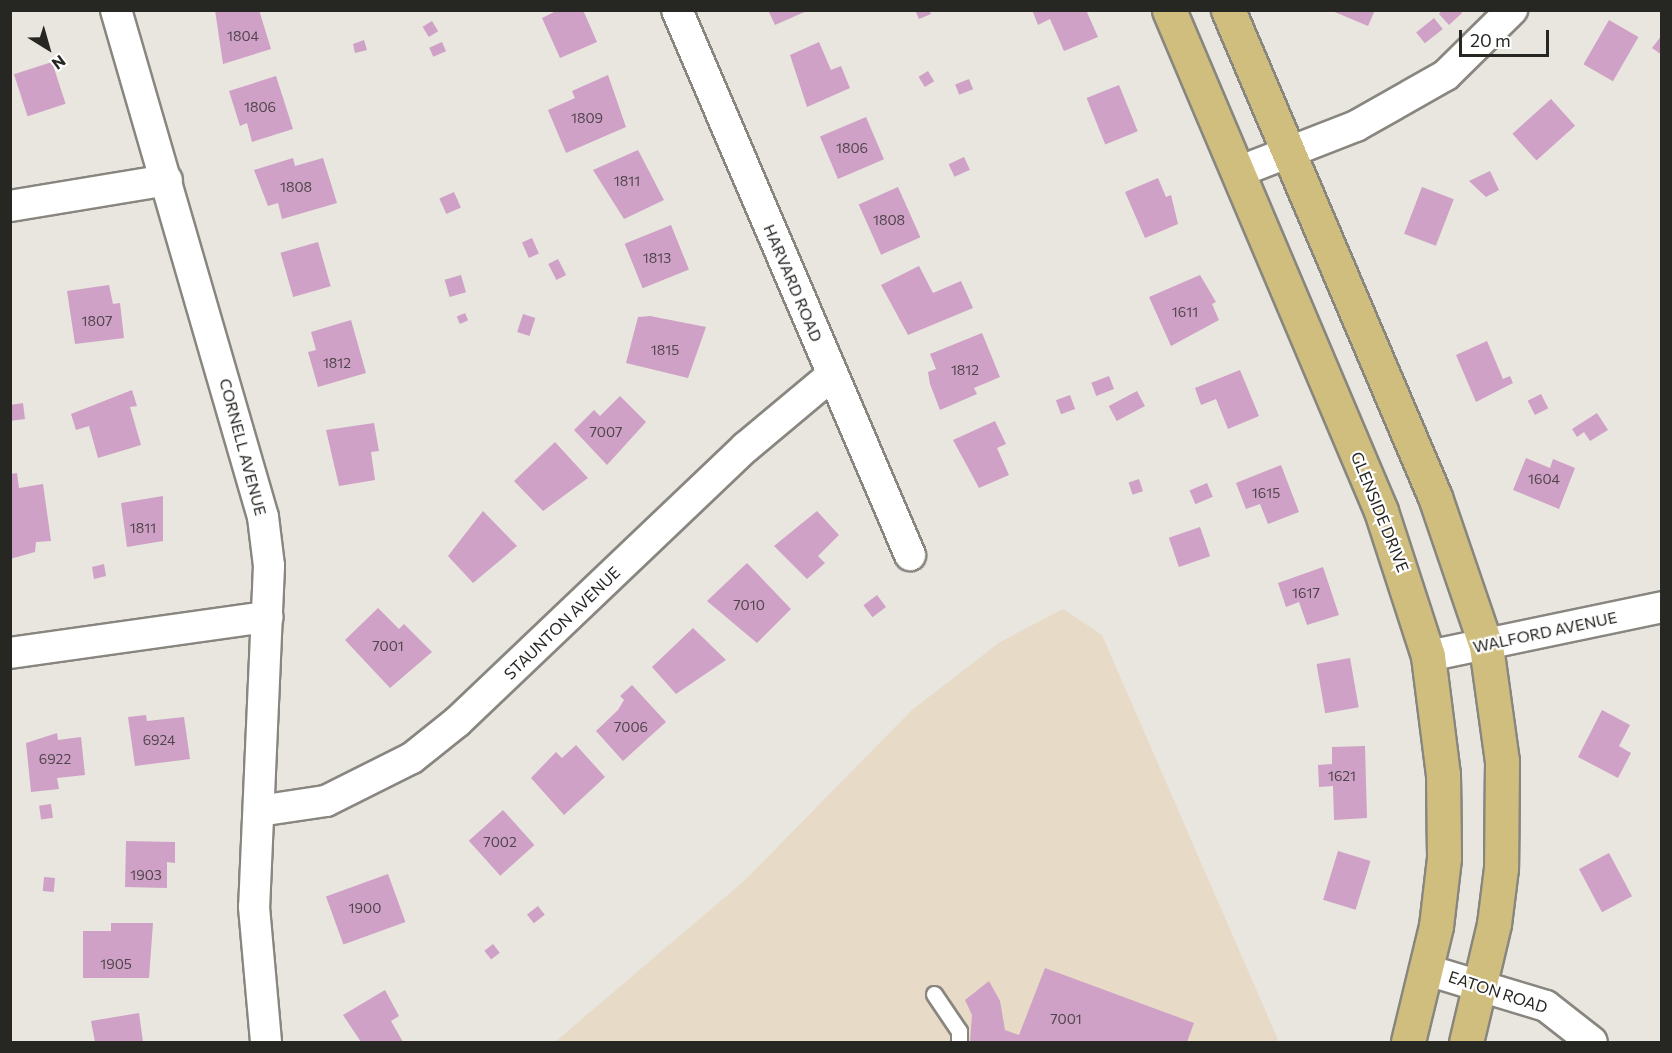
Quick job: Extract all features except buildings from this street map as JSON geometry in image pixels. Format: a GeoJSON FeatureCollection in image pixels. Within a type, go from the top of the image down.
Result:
{"type":"FeatureCollection","features":[{"type":"Feature","properties":{"kind":"main road","name":"GLENSIDE DRIVE"},"geometry":{"type":"LineString","coordinates":[[1169,10],[1381,511],[1428,656],[1443,774],[1444,858],[1427,970],[1408,1042]]}},
{"type":"Feature","properties":{"kind":"main road"},"geometry":{"type":"LineString","coordinates":[[1228,10],[1439,507],[1486,646],[1497,707],[1503,814],[1494,924],[1477,984],[1466,1042]]}},
{"type":"Feature","properties":{"kind":"street","name":"CORNELL AVENUE"},"geometry":{"type":"LineString","coordinates":[[116,10],[168,180],[255,484],[269,566],[258,811],[255,942],[266,1042]]}},
{"type":"Feature","properties":{"kind":"street","name":"HARVARD ROAD"},"geometry":{"type":"LineString","coordinates":[[677,10],[910,555]]}},
{"type":"Feature","properties":{"kind":"street"},"geometry":{"type":"LineString","coordinates":[[1238,171],[1356,126],[1446,75],[1512,10]]}},
{"type":"Feature","properties":{"kind":"street"},"geometry":{"type":"LineString","coordinates":[[10,206],[168,180]]}},
{"type":"Feature","properties":{"kind":"street","name":"STAUNTON AVENUE"},"geometry":{"type":"LineString","coordinates":[[258,811],[326,801],[412,758],[457,722],[746,447],[832,375]]}},
{"type":"Feature","properties":{"kind":"street","name":"WALFORD AVENUE"},"geometry":{"type":"LineString","coordinates":[[1428,656],[1486,646],[1662,607]]}},
{"type":"Feature","properties":{"kind":"street"},"geometry":{"type":"LineString","coordinates":[[10,653],[267,617]]}},
{"type":"Feature","properties":{"kind":"street","name":"EATON ROAD"},"geometry":{"type":"LineString","coordinates":[[1427,970],[1546,1006],[1592,1042]]}},
{"type":"Feature","properties":{"kind":"lane"},"geometry":{"type":"LineString","coordinates":[[934,994],[959,1031],[959,1042]]}},
{"type":"Feature","properties":{"kind":"shaded area"},"geometry":{"type":"Polygon","coordinates":[[[1063,609],[1102,635],[1279,1042],[555,1042],[744,881],[912,710],[1000,642],[1063,609]]]}}]}
